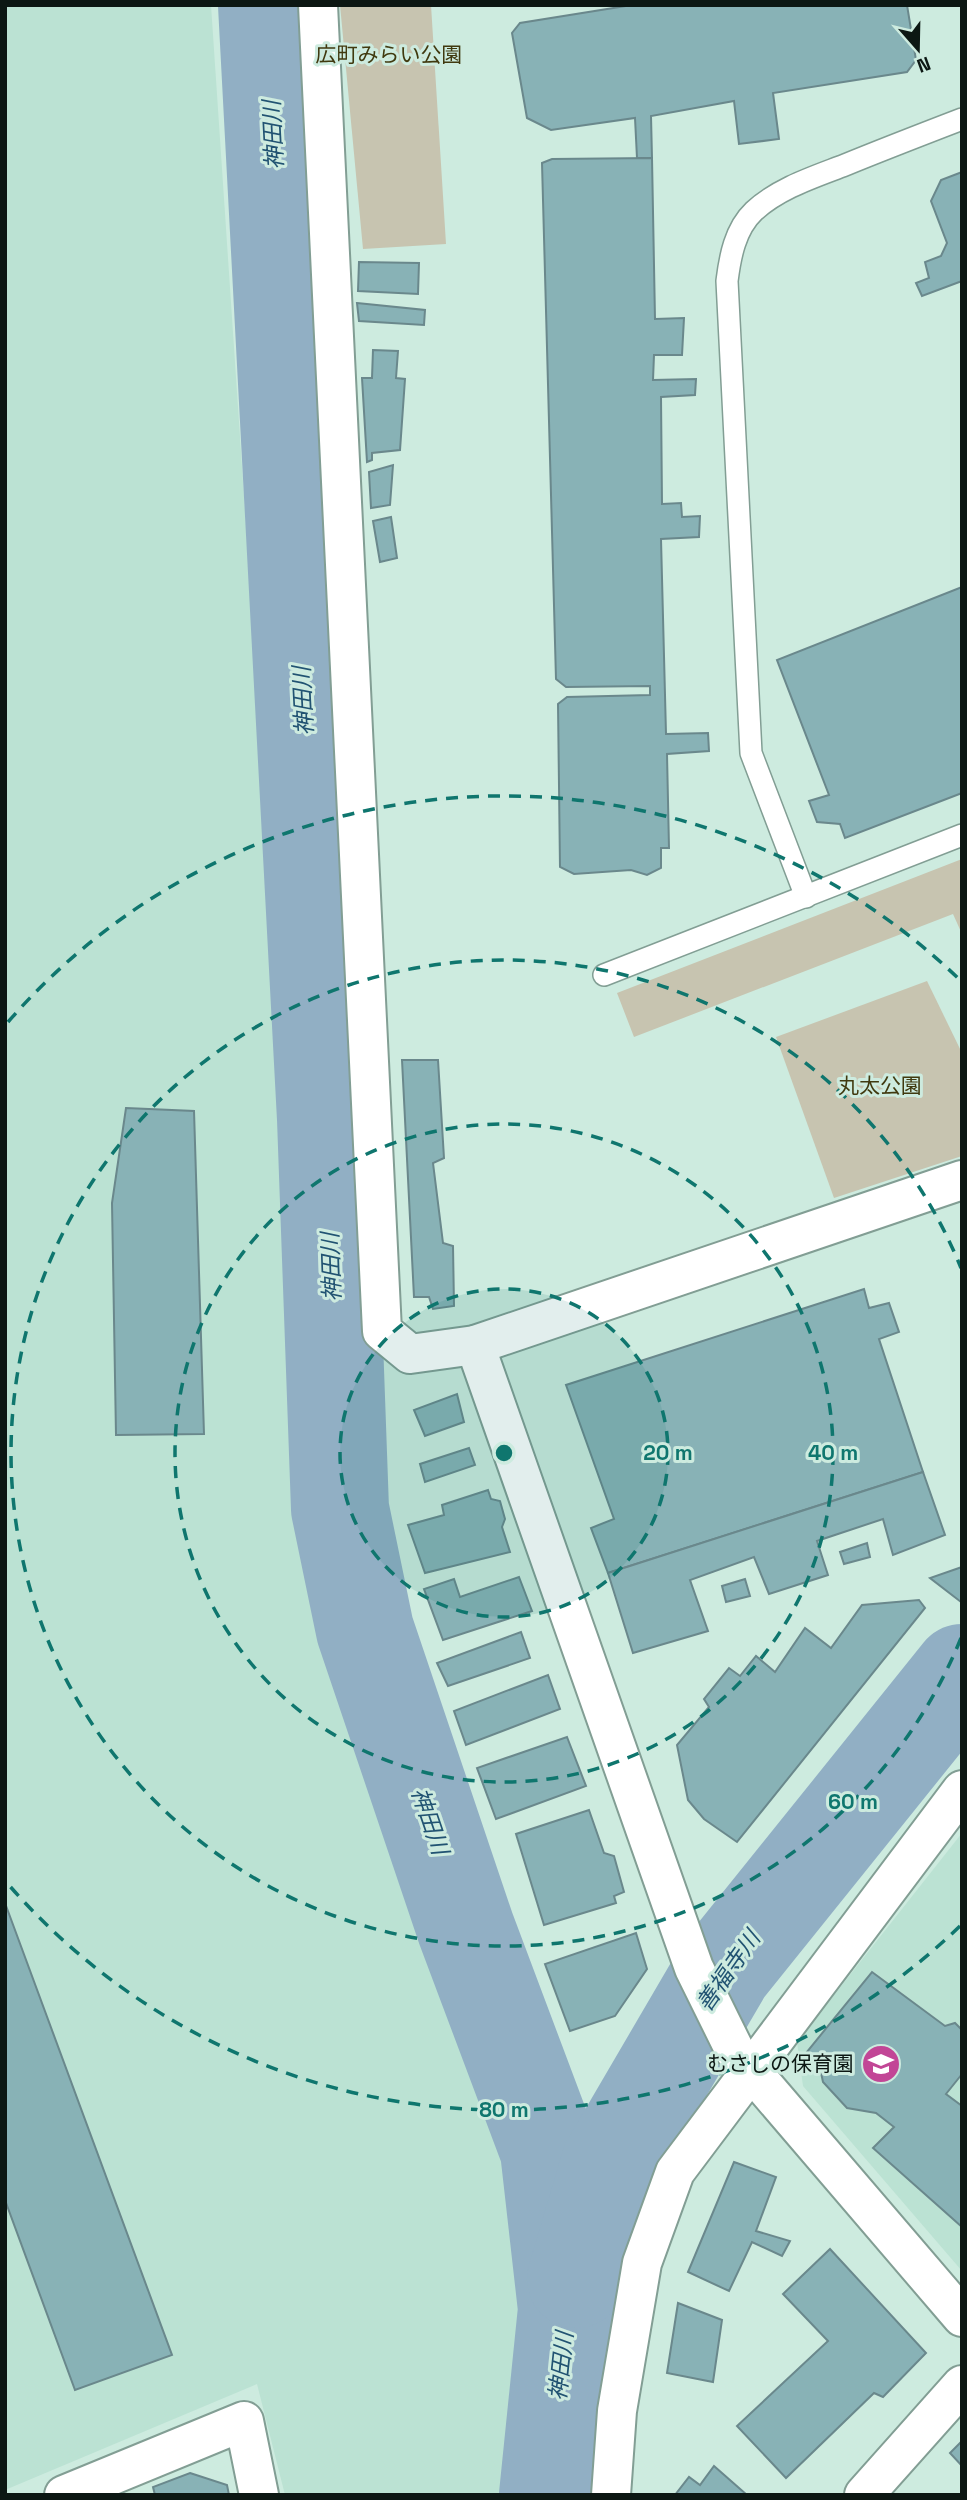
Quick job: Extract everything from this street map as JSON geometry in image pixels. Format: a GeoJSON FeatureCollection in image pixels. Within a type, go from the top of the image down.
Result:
{"type":"FeatureCollection","features":[{"type":"Feature","properties":{"kind":"street"},"geometry":{"type":"LineString","coordinates":[[318,5],[382,1331],[410,1354],[475,1345],[962,1180]]}},
{"type":"Feature","properties":{"kind":"street"},"geometry":{"type":"LineString","coordinates":[[475,1345],[694,1968],[743,2061],[962,2317]]}},
{"type":"Feature","properties":{"kind":"street"},"geometry":{"type":"LineString","coordinates":[[611,2495],[617,2411],[642,2263],[675,2172],[743,2061],[962,1790]]}},
{"type":"Feature","properties":{"kind":"street"},"geometry":{"type":"LineString","coordinates":[[864,2495],[962,2385]]}},
{"type":"Feature","properties":{"kind":"street"},"geometry":{"type":"LineString","coordinates":[[64,2495],[244,2421],[259,2495]]}},
{"type":"Feature","properties":{"kind":"lane"},"geometry":{"type":"LineString","coordinates":[[806,897],[751,752],[727,281],[730,257],[738,234],[752,213],[772,198],[801,183],[962,119]]}},
{"type":"Feature","properties":{"kind":"lane"},"geometry":{"type":"LineString","coordinates":[[604,975],[962,835]]}},
{"type":"Feature","properties":{"kind":"shaded area"},"geometry":{"type":"Polygon","coordinates":[[[5,5],[211,5],[315,1553],[502,2148],[525,2360],[509,2495],[285,2495],[257,2384],[5,2490],[5,5]]]}},
{"type":"Feature","properties":{"kind":"shaded area","name":"むさしの保育園"},"geometry":{"type":"Polygon","coordinates":[[[962,1833],[962,2271],[803,2086],[797,2042],[962,1833]]]}},
{"type":"Feature","properties":{"kind":"green space","name":"広町みらい公園"},"geometry":{"type":"Polygon","coordinates":[[[340,5],[431,5],[446,244],[363,249],[340,5]]]}},
{"type":"Feature","properties":{"kind":"green space"},"geometry":{"type":"Polygon","coordinates":[[[962,859],[962,934],[953,914],[634,1037],[617,993],[962,859]]]}},
{"type":"Feature","properties":{"kind":"green space","name":"丸太公園"},"geometry":{"type":"Polygon","coordinates":[[[927,981],[962,1053],[962,1156],[834,1198],[776,1037],[927,981]]]}},
{"type":"Feature","properties":{"kind":"building"},"geometry":{"type":"Polygon","coordinates":[[[632,5],[907,5],[916,60],[907,72],[773,93],[779,139],[739,144],[734,101],[651,116],[652,158],[637,158],[635,118],[551,130],[527,118],[512,33],[520,23],[632,5]]]}},
{"type":"Feature","properties":{"kind":"building"},"geometry":{"type":"Polygon","coordinates":[[[652,158],[655,319],[684,318],[682,355],[654,355],[653,380],[696,379],[695,395],[661,397],[662,504],[681,503],[682,517],[700,516],[699,537],[661,539],[666,734],[708,733],[709,751],[667,754],[669,848],[661,848],[661,868],[647,875],[631,870],[574,874],[560,867],[558,704],[567,697],[650,695],[650,686],[566,687],[556,679],[542,163],[552,159],[652,158]]]}},
{"type":"Feature","properties":{"kind":"building"},"geometry":{"type":"Polygon","coordinates":[[[962,172],[962,281],[922,296],[916,283],[929,278],[925,262],[941,256],[947,243],[931,201],[941,180],[962,172]]]}},
{"type":"Feature","properties":{"kind":"building"},"geometry":{"type":"Polygon","coordinates":[[[359,262],[419,263],[418,294],[358,291],[359,262]]]}},
{"type":"Feature","properties":{"kind":"building"},"geometry":{"type":"Polygon","coordinates":[[[357,303],[425,310],[424,325],[359,321],[357,303]]]}},
{"type":"Feature","properties":{"kind":"building"},"geometry":{"type":"Polygon","coordinates":[[[373,350],[398,351],[396,378],[405,379],[400,450],[372,453],[372,460],[367,462],[362,378],[372,378],[373,350]]]}},
{"type":"Feature","properties":{"kind":"building"},"geometry":{"type":"Polygon","coordinates":[[[393,465],[390,505],[371,508],[369,472],[393,465]]]}},
{"type":"Feature","properties":{"kind":"building"},"geometry":{"type":"Polygon","coordinates":[[[391,517],[397,558],[380,562],[373,521],[391,517]]]}},
{"type":"Feature","properties":{"kind":"building"},"geometry":{"type":"Polygon","coordinates":[[[962,587],[962,793],[845,838],[840,824],[817,822],[809,801],[829,795],[777,660],[962,587]]]}},
{"type":"Feature","properties":{"kind":"building"},"geometry":{"type":"Polygon","coordinates":[[[402,1060],[438,1060],[444,1158],[433,1163],[443,1243],[453,1246],[454,1306],[433,1309],[429,1297],[414,1297],[402,1060]]]}},
{"type":"Feature","properties":{"kind":"building"},"geometry":{"type":"Polygon","coordinates":[[[126,1108],[194,1111],[204,1434],[116,1435],[112,1203],[126,1108]]]}},
{"type":"Feature","properties":{"kind":"building"},"geometry":{"type":"Polygon","coordinates":[[[864,1289],[869,1308],[889,1303],[899,1332],[879,1339],[923,1472],[608,1573],[591,1528],[614,1519],[566,1385],[864,1289]]]}},
{"type":"Feature","properties":{"kind":"building"},"geometry":{"type":"Polygon","coordinates":[[[457,1394],[464,1422],[425,1436],[414,1410],[457,1394]]]}},
{"type":"Feature","properties":{"kind":"building"},"geometry":{"type":"Polygon","coordinates":[[[469,1448],[475,1465],[425,1482],[420,1464],[469,1448]]]}},
{"type":"Feature","properties":{"kind":"building"},"geometry":{"type":"Polygon","coordinates":[[[923,1472],[945,1535],[893,1555],[883,1519],[817,1541],[828,1575],[769,1594],[754,1557],[690,1580],[708,1631],[633,1653],[608,1573],[923,1472]]]}},
{"type":"Feature","properties":{"kind":"building"},"geometry":{"type":"Polygon","coordinates":[[[488,1490],[491,1499],[500,1501],[505,1519],[502,1527],[510,1552],[425,1573],[408,1525],[444,1515],[442,1505],[488,1490]]]}},
{"type":"Feature","properties":{"kind":"building"},"geometry":{"type":"Polygon","coordinates":[[[867,1543],[870,1557],[844,1564],[840,1552],[867,1543]]]}},
{"type":"Feature","properties":{"kind":"building"},"geometry":{"type":"Polygon","coordinates":[[[962,1567],[962,1601],[961,1602],[930,1578],[962,1567]]]}},
{"type":"Feature","properties":{"kind":"building"},"geometry":{"type":"Polygon","coordinates":[[[519,1577],[532,1611],[443,1640],[424,1589],[454,1579],[460,1597],[519,1577]]]}},
{"type":"Feature","properties":{"kind":"building"},"geometry":{"type":"Polygon","coordinates":[[[745,1579],[750,1596],[726,1602],[722,1586],[745,1579]]]}},
{"type":"Feature","properties":{"kind":"building"},"geometry":{"type":"Polygon","coordinates":[[[919,1600],[925,1608],[737,1842],[704,1819],[688,1800],[677,1745],[709,1707],[704,1699],[729,1668],[740,1676],[756,1656],[775,1672],[805,1628],[831,1648],[862,1605],[919,1600]]]}},
{"type":"Feature","properties":{"kind":"building"},"geometry":{"type":"Polygon","coordinates":[[[521,1632],[530,1658],[448,1686],[437,1663],[521,1632]]]}},
{"type":"Feature","properties":{"kind":"building"},"geometry":{"type":"Polygon","coordinates":[[[548,1675],[560,1709],[466,1745],[454,1711],[548,1675]]]}},
{"type":"Feature","properties":{"kind":"building"},"geometry":{"type":"Polygon","coordinates":[[[567,1737],[586,1786],[496,1819],[477,1768],[567,1737]]]}},
{"type":"Feature","properties":{"kind":"building"},"geometry":{"type":"Polygon","coordinates":[[[589,1810],[604,1853],[614,1856],[624,1892],[614,1896],[616,1903],[544,1925],[516,1834],[589,1810]]]}},
{"type":"Feature","properties":{"kind":"building"},"geometry":{"type":"Polygon","coordinates":[[[5,1903],[172,2355],[75,2390],[5,2200],[5,1903]]]}},
{"type":"Feature","properties":{"kind":"building"},"geometry":{"type":"Polygon","coordinates":[[[636,1933],[647,1969],[615,2016],[570,2031],[545,1964],[636,1933]]]}},
{"type":"Feature","properties":{"kind":"building"},"geometry":{"type":"Polygon","coordinates":[[[872,1972],[945,2026],[955,2023],[962,2030],[962,2074],[946,2094],[962,2106],[962,2227],[873,2148],[894,2127],[876,2113],[847,2108],[823,2082],[819,2063],[806,2053],[872,1972]]]}},
{"type":"Feature","properties":{"kind":"building"},"geometry":{"type":"Polygon","coordinates":[[[734,2162],[776,2177],[756,2231],[790,2241],[782,2256],[752,2242],[729,2291],[688,2272],[734,2162]]]}},
{"type":"Feature","properties":{"kind":"building"},"geometry":{"type":"Polygon","coordinates":[[[830,2249],[926,2353],[883,2397],[874,2393],[786,2478],[737,2426],[828,2341],[783,2294],[830,2249]]]}},
{"type":"Feature","properties":{"kind":"building"},"geometry":{"type":"Polygon","coordinates":[[[678,2303],[722,2320],[713,2382],[667,2373],[678,2303]]]}},
{"type":"Feature","properties":{"kind":"building"},"geometry":{"type":"Polygon","coordinates":[[[962,2441],[962,2466],[950,2453],[962,2441]]]}},
{"type":"Feature","properties":{"kind":"building"},"geometry":{"type":"Polygon","coordinates":[[[714,2466],[747,2495],[675,2495],[689,2477],[700,2485],[714,2466]]]}},
{"type":"Feature","properties":{"kind":"building"},"geometry":{"type":"Polygon","coordinates":[[[190,2473],[227,2485],[229,2495],[155,2495],[153,2487],[190,2473]]]}},
{"type":"Feature","properties":{"kind":"waterway","name":"神田川"},"geometry":{"type":"LineString","coordinates":[[267,5],[326,1119],[340,1509],[365,1630],[466,1929],[549,2150],[567,2309],[548,2495]]}},
{"type":"Feature","properties":{"kind":"waterway","name":"善福寺川"},"geometry":{"type":"LineString","coordinates":[[576,2279],[610,2164],[724,1969],[962,1673]]}},
{"type":"Feature","properties":{"kind":"place","name":"むさしの保育園"},"geometry":{"type":"Point","coordinates":[881,2064]}}]}
